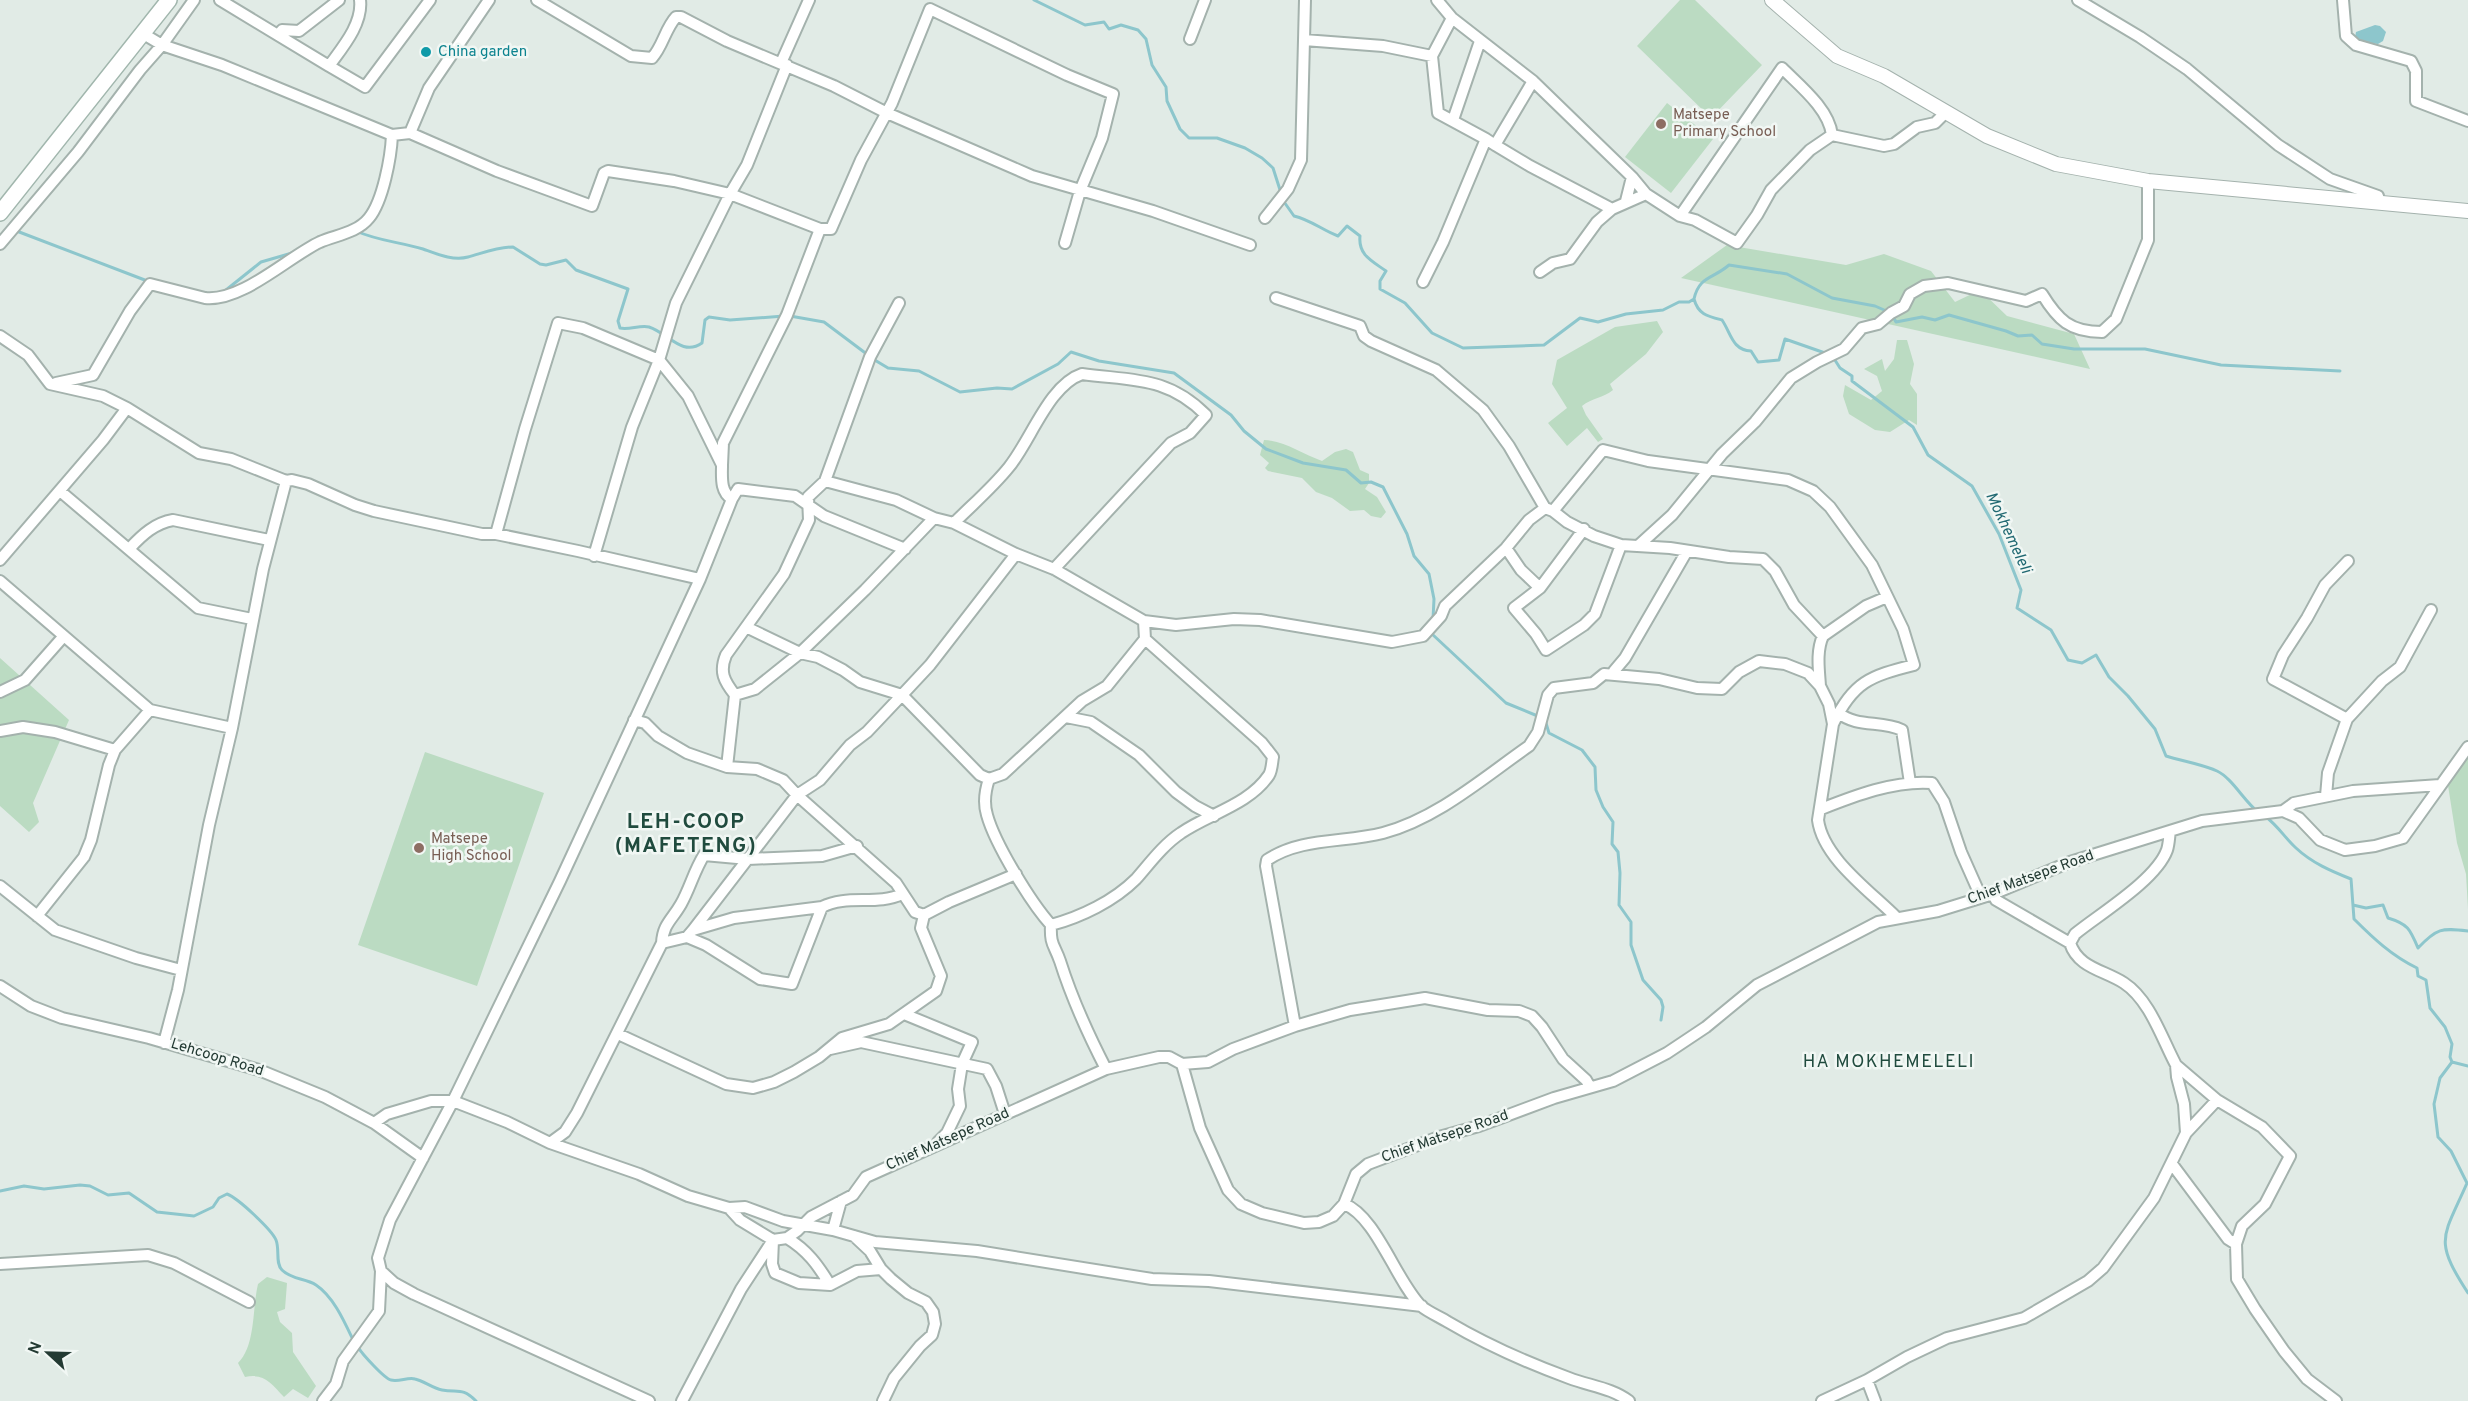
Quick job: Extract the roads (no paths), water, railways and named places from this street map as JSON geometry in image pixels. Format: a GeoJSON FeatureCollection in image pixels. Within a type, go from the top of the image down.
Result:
{"type":"FeatureCollection","features":[{"type":"Feature","properties":{"kind":"main road"},"geometry":{"type":"LineString","coordinates":[[0,213],[170,0]]}},
{"type":"Feature","properties":{"kind":"street"},"geometry":{"type":"LineString","coordinates":[[0,244],[66,167],[140,70],[162,45],[194,0]]}},
{"type":"Feature","properties":{"kind":"street"},"geometry":{"type":"LineString","coordinates":[[220,0],[365,87],[430,0]]}},
{"type":"Feature","properties":{"kind":"street"},"geometry":{"type":"LineString","coordinates":[[278,35],[282,30],[299,31],[339,0]]}},
{"type":"Feature","properties":{"kind":"street"},"geometry":{"type":"LineString","coordinates":[[329,66],[351,35],[360,0]]}},
{"type":"Feature","properties":{"kind":"street"},"geometry":{"type":"LineString","coordinates":[[410,133],[429,88],[489,0]]}},
{"type":"Feature","properties":{"kind":"street"},"geometry":{"type":"LineString","coordinates":[[537,0],[631,56],[652,58],[676,17],[681,17],[727,41],[784,64],[887,113],[1032,176],[1153,211],[1250,245]]}},
{"type":"Feature","properties":{"kind":"street"},"geometry":{"type":"LineString","coordinates":[[594,556],[632,427],[659,360],[676,303],[730,194],[747,165],[809,0]]}},
{"type":"Feature","properties":{"kind":"street"},"geometry":{"type":"LineString","coordinates":[[1190,39],[1205,0]]}},
{"type":"Feature","properties":{"kind":"street"},"geometry":{"type":"LineString","coordinates":[[1265,218],[1288,189],[1301,160],[1305,0]]}},
{"type":"Feature","properties":{"kind":"street"},"geometry":{"type":"LineString","coordinates":[[1772,0],[1837,56],[1884,76],[1987,136],[2056,164],[2148,181],[2468,211]]}},
{"type":"Feature","properties":{"kind":"street"},"geometry":{"type":"LineString","coordinates":[[2078,0],[2140,37],[2187,69],[2278,145],[2330,179],[2378,196],[2379,202]]}},
{"type":"Feature","properties":{"kind":"street"},"geometry":{"type":"LineString","coordinates":[[2343,0],[2346,36],[2349,40],[2356,45],[2411,61],[2416,71],[2416,101],[2468,121]]}},
{"type":"Feature","properties":{"kind":"street"},"geometry":{"type":"LineString","coordinates":[[1441,2],[1452,18],[1533,81],[1632,177],[1646,194],[1680,216],[1695,220],[1737,243],[1771,190],[1810,150],[1832,135],[1884,146],[1894,144],[1917,127],[1935,123],[1946,112]]}},
{"type":"Feature","properties":{"kind":"street"},"geometry":{"type":"LineString","coordinates":[[142,33],[162,45],[222,64],[392,135],[410,133],[497,171],[592,206],[604,173],[608,171],[674,181],[730,194],[820,229],[831,229],[861,160],[887,113],[930,9],[1067,75],[1113,94],[1101,138],[1080,191],[1065,243]]}},
{"type":"Feature","properties":{"kind":"street"},"geometry":{"type":"LineString","coordinates":[[1452,18],[1432,56],[1438,113],[1530,166],[1612,208]]}},
{"type":"Feature","properties":{"kind":"street"},"geometry":{"type":"LineString","coordinates":[[1304,40],[1383,46],[1432,56]]}},
{"type":"Feature","properties":{"kind":"street"},"geometry":{"type":"LineString","coordinates":[[1453,120],[1480,41]]}},
{"type":"Feature","properties":{"kind":"street"},"geometry":{"type":"LineString","coordinates":[[1680,216],[1782,68],[1810,96],[1831,125],[1832,135]]}},
{"type":"Feature","properties":{"kind":"street"},"geometry":{"type":"LineString","coordinates":[[1423,282],[1490,142],[1533,81]]}},
{"type":"Feature","properties":{"kind":"street"},"geometry":{"type":"LineString","coordinates":[[50,384],[93,375],[130,311],[150,284],[205,298],[224,296],[280,268],[318,243],[358,228],[376,206],[392,135]]}},
{"type":"Feature","properties":{"kind":"street"},"geometry":{"type":"LineString","coordinates":[[1626,201],[1632,177]]}},
{"type":"Feature","properties":{"kind":"street"},"geometry":{"type":"LineString","coordinates":[[1638,546],[1672,515],[1791,378],[1844,349],[1862,328],[1878,324],[1904,306],[1910,294],[1924,286],[1948,283],[2026,301],[2042,294],[2062,322],[2090,332],[2102,332],[2116,320],[2148,240],[2148,181]]}},
{"type":"Feature","properties":{"kind":"street"},"geometry":{"type":"LineString","coordinates":[[1540,272],[1553,263],[1570,259],[1597,222],[1612,208],[1646,194]]}},
{"type":"Feature","properties":{"kind":"street"},"geometry":{"type":"LineString","coordinates":[[732,500],[726,496],[722,483],[723,443],[787,315],[820,229]]}},
{"type":"Feature","properties":{"kind":"street"},"geometry":{"type":"LineString","coordinates":[[1276,298],[1360,326],[1364,336],[1371,341],[1436,370],[1452,382],[1483,410],[1494,424],[1549,509],[1568,522],[1609,542],[1621,545],[1671,548],[1763,559],[1775,572],[1794,605],[1823,636]]}},
{"type":"Feature","properties":{"kind":"street"},"geometry":{"type":"LineString","coordinates":[[727,767],[735,695],[726,683],[721,668],[726,655],[784,573],[802,538],[809,520],[808,497],[825,481],[870,357],[899,303]]}},
{"type":"Feature","properties":{"kind":"street"},"geometry":{"type":"LineString","coordinates":[[496,534],[558,323],[583,328],[659,360],[688,396],[722,465]]}},
{"type":"Feature","properties":{"kind":"street"},"geometry":{"type":"LineString","coordinates":[[0,336],[28,355],[50,384],[104,396],[199,453],[231,459],[286,481],[292,480],[308,484],[374,511],[482,534],[496,534],[700,579]]}},
{"type":"Feature","properties":{"kind":"street"},"geometry":{"type":"LineString","coordinates":[[954,523],[1009,467],[1049,405],[1074,377],[1082,374],[1159,383],[1192,401],[1206,415],[1190,433],[1171,443],[1054,569]]}},
{"type":"Feature","properties":{"kind":"street"},"geometry":{"type":"LineString","coordinates":[[0,560],[60,491],[127,408]]}},
{"type":"Feature","properties":{"kind":"street"},"geometry":{"type":"LineString","coordinates":[[825,481],[896,500],[934,518],[954,523],[1016,554],[1054,569],[1144,621],[1176,625],[1234,619],[1260,620],[1392,642],[1424,636],[1441,616],[1445,606],[1506,548],[1529,520],[1549,509],[1603,450],[1648,461],[1788,480],[1813,491],[1830,507],[1872,565],[1903,629],[1914,665],[1871,678],[1851,694],[1833,724]]}},
{"type":"Feature","properties":{"kind":"street"},"geometry":{"type":"LineString","coordinates":[[164,1043],[181,970],[209,825],[232,728],[269,540],[286,481]]}},
{"type":"Feature","properties":{"kind":"street"},"geometry":{"type":"LineString","coordinates":[[323,1401],[336,1384],[343,1361],[379,1311],[381,1271],[378,1258],[390,1220],[453,1101],[560,881],[700,579],[738,489],[795,496],[824,516],[905,549]]}},
{"type":"Feature","properties":{"kind":"street"},"geometry":{"type":"LineString","coordinates":[[60,491],[198,608],[252,619]]}},
{"type":"Feature","properties":{"kind":"street"},"geometry":{"type":"LineString","coordinates":[[735,695],[755,689],[800,653],[934,518]]}},
{"type":"Feature","properties":{"kind":"street"},"geometry":{"type":"LineString","coordinates":[[130,548],[147,531],[165,521],[173,520],[269,540]]}},
{"type":"Feature","properties":{"kind":"street"},"geometry":{"type":"LineString","coordinates":[[1584,529],[1540,588],[1514,608],[1546,650],[1584,625],[1595,614],[1621,545]]}},
{"type":"Feature","properties":{"kind":"street"},"geometry":{"type":"LineString","coordinates":[[1506,548],[1521,570],[1540,588]]}},
{"type":"Feature","properties":{"kind":"street"},"geometry":{"type":"LineString","coordinates":[[1614,675],[1614,671],[1625,658],[1687,551]]}},
{"type":"Feature","properties":{"kind":"street"},"geometry":{"type":"LineString","coordinates":[[690,933],[797,795],[820,780],[850,744],[867,732],[902,695],[930,664],[1016,554]]}},
{"type":"Feature","properties":{"kind":"street"},"geometry":{"type":"LineString","coordinates":[[2347,719],[2273,679],[2283,655],[2325,585],[2348,561]]}},
{"type":"Feature","properties":{"kind":"street"},"geometry":{"type":"LineString","coordinates":[[0,581],[150,710],[232,728]]}},
{"type":"Feature","properties":{"kind":"street"},"geometry":{"type":"LineString","coordinates":[[1820,686],[1820,642],[1823,636],[1866,606],[1887,597]]}},
{"type":"Feature","properties":{"kind":"street"},"geometry":{"type":"LineString","coordinates":[[2326,796],[2328,773],[2347,719],[2382,681],[2400,667],[2432,610]]}},
{"type":"Feature","properties":{"kind":"street"},"geometry":{"type":"LineString","coordinates":[[746,627],[800,653],[818,657],[860,682],[902,695],[980,775],[989,779],[1003,774],[1082,701],[1107,686],[1145,639],[1144,621]]}},
{"type":"Feature","properties":{"kind":"street"},"geometry":{"type":"LineString","coordinates":[[0,692],[25,680],[63,637]]}},
{"type":"Feature","properties":{"kind":"street"},"geometry":{"type":"LineString","coordinates":[[1052,925],[1070,920],[1105,902],[1135,880],[1150,860],[1181,832],[1214,816],[1253,791],[1270,774],[1273,757],[1262,743],[1145,639]]}},
{"type":"Feature","properties":{"kind":"street"},"geometry":{"type":"LineString","coordinates":[[1295,1026],[1272,912],[1267,860],[1280,851],[1295,847],[1382,833],[1437,810],[1529,746],[1538,732],[1548,695],[1554,688],[1593,683],[1604,674],[1659,679],[1697,688],[1722,689],[1739,672],[1759,661],[1785,664],[1808,674],[1820,686],[1829,704],[1833,724],[1818,820],[1820,833],[1844,866],[1896,917]]}},
{"type":"Feature","properties":{"kind":"street"},"geometry":{"type":"LineString","coordinates":[[37,916],[84,857],[91,840],[109,765],[115,750],[150,710]]}},
{"type":"Feature","properties":{"kind":"street"},"geometry":{"type":"LineString","coordinates":[[1839,713],[1855,722],[1884,724],[1902,730],[1910,783]]}},
{"type":"Feature","properties":{"kind":"street"},"geometry":{"type":"LineString","coordinates":[[1065,717],[1091,722],[1139,755],[1176,792],[1214,816]]}},
{"type":"Feature","properties":{"kind":"street"},"geometry":{"type":"LineString","coordinates":[[634,720],[645,723],[658,736],[687,753],[727,767],[757,769],[783,780],[896,883],[915,912],[924,915],[1016,874]]}},
{"type":"Feature","properties":{"kind":"street"},"geometry":{"type":"LineString","coordinates":[[0,731],[23,727],[55,732],[115,750]]}},
{"type":"Feature","properties":{"kind":"street"},"geometry":{"type":"LineString","coordinates":[[2283,811],[2299,818],[2320,840],[2344,850],[2375,846],[2403,838],[2468,747]]}},
{"type":"Feature","properties":{"kind":"street"},"geometry":{"type":"LineString","coordinates":[[989,779],[984,794],[987,816],[1016,874],[1042,915],[1052,925]]}},
{"type":"Feature","properties":{"kind":"street"},"geometry":{"type":"LineString","coordinates":[[1821,809],[1851,797],[1910,783],[1932,783],[1944,802],[1961,852],[1981,897]]}},
{"type":"Feature","properties":{"kind":"street","name":"Chief Matsepe Road"},"geometry":{"type":"LineString","coordinates":[[1344,1204],[1356,1174],[1368,1164],[1439,1137],[1613,1081],[1667,1053],[1706,1027],[1757,985],[1878,922],[1938,910],[1993,894],[2070,862],[2202,821],[2283,811],[2294,803],[2353,791],[2440,784]]}},
{"type":"Feature","properties":{"kind":"street"},"geometry":{"type":"LineString","coordinates":[[2070,943],[2075,934],[2129,893],[2157,866],[2168,849],[2169,831]]}},
{"type":"Feature","properties":{"kind":"street"},"geometry":{"type":"LineString","coordinates":[[550,1143],[565,1132],[572,1122],[662,943],[663,930],[681,904],[694,870],[704,855],[748,859],[822,856],[857,846]]}},
{"type":"Feature","properties":{"kind":"street"},"geometry":{"type":"LineString","coordinates":[[0,886],[55,930],[82,941],[181,970]]}},
{"type":"Feature","properties":{"kind":"street"},"geometry":{"type":"LineString","coordinates":[[662,943],[734,918],[822,908],[833,902],[879,900],[902,894]]}},
{"type":"Feature","properties":{"kind":"street"},"geometry":{"type":"LineString","coordinates":[[1993,894],[1996,900],[2070,943],[2074,955],[2086,965],[2124,983],[2138,995],[2176,1065],[2217,1100],[2262,1127],[2290,1156],[2265,1204],[2242,1226],[2236,1244],[2237,1279],[2255,1309],[2301,1372],[2317,1388],[2336,1401]]}},
{"type":"Feature","properties":{"kind":"street"},"geometry":{"type":"LineString","coordinates":[[690,933],[760,979],[792,984],[822,908]]}},
{"type":"Feature","properties":{"kind":"street"},"geometry":{"type":"LineString","coordinates":[[618,1034],[709,1077],[741,1088],[753,1088],[774,1082],[819,1057],[842,1038],[889,1024],[936,991],[941,976],[921,928],[924,915]]}},
{"type":"Feature","properties":{"kind":"street"},"geometry":{"type":"LineString","coordinates":[[1052,925],[1050,942],[1058,955],[1082,1020],[1106,1070]]}},
{"type":"Feature","properties":{"kind":"street","name":"Lehcoop Road"},"geometry":{"type":"LineString","coordinates":[[0,986],[31,1006],[62,1018],[260,1070],[325,1097],[374,1123],[423,1158]]}},
{"type":"Feature","properties":{"kind":"street","name":"Chief Matsepe Road"},"geometry":{"type":"LineString","coordinates":[[787,1238],[811,1217],[853,1195],[866,1177],[1106,1070],[1159,1057],[1169,1057],[1182,1064],[1208,1062],[1233,1049],[1295,1026],[1350,1010],[1425,998],[1488,1010],[1518,1011],[1532,1016],[1563,1059],[1586,1080],[1590,1087]]}},
{"type":"Feature","properties":{"kind":"street"},"geometry":{"type":"LineString","coordinates":[[904,1014],[972,1042],[962,1064],[958,1089],[960,1106],[947,1134],[933,1148]]}},
{"type":"Feature","properties":{"kind":"street"},"geometry":{"type":"LineString","coordinates":[[827,1050],[861,1042],[987,1069],[996,1086],[1005,1114]]}},
{"type":"Feature","properties":{"kind":"street"},"geometry":{"type":"LineString","coordinates":[[1182,1064],[1200,1128],[1228,1190],[1241,1204],[1278,1218],[1304,1223],[1319,1222],[1333,1216],[1344,1204],[1357,1212],[1375,1235],[1398,1274],[1422,1306],[1479,1341],[1571,1379],[1610,1390],[1629,1401]]}},
{"type":"Feature","properties":{"kind":"street"},"geometry":{"type":"LineString","coordinates":[[2176,1065],[2176,1077],[2184,1104],[2186,1133]]}},
{"type":"Feature","properties":{"kind":"street"},"geometry":{"type":"LineString","coordinates":[[1822,1401],[1947,1338],[2024,1318],[2088,1281],[2103,1268],[2154,1198],[2186,1133],[2217,1100]]}},
{"type":"Feature","properties":{"kind":"street"},"geometry":{"type":"LineString","coordinates":[[374,1123],[387,1114],[431,1101],[453,1101],[507,1122],[550,1143],[639,1174],[688,1196],[729,1208],[745,1207],[783,1221],[833,1230],[875,1242],[977,1251],[1152,1280],[1209,1281],[1422,1306]]}},
{"type":"Feature","properties":{"kind":"street"},"geometry":{"type":"LineString","coordinates":[[2172,1164],[2228,1239],[2236,1244]]}},
{"type":"Feature","properties":{"kind":"street"},"geometry":{"type":"LineString","coordinates":[[833,1230],[842,1201]]}},
{"type":"Feature","properties":{"kind":"street"},"geometry":{"type":"LineString","coordinates":[[729,1208],[740,1220],[773,1240],[787,1238],[803,1247],[830,1284]]}},
{"type":"Feature","properties":{"kind":"street"},"geometry":{"type":"LineString","coordinates":[[854,1235],[870,1251],[881,1269],[908,1293],[926,1302],[933,1312],[935,1324],[932,1335],[894,1378],[884,1401]]}},
{"type":"Feature","properties":{"kind":"street"},"geometry":{"type":"LineString","coordinates":[[773,1240],[772,1264],[776,1272],[799,1283],[830,1284],[857,1271],[881,1269]]}},
{"type":"Feature","properties":{"kind":"street"},"geometry":{"type":"LineString","coordinates":[[681,1401],[741,1289],[773,1240]]}},
{"type":"Feature","properties":{"kind":"street"},"geometry":{"type":"LineString","coordinates":[[0,1264],[148,1255],[174,1263],[249,1302]]}},
{"type":"Feature","properties":{"kind":"street"},"geometry":{"type":"LineString","coordinates":[[381,1271],[393,1283],[414,1294],[649,1401]]}},
{"type":"Feature","properties":{"kind":"street"},"geometry":{"type":"LineString","coordinates":[[1867,1380],[1875,1401]]}},
{"type":"Feature","properties":{"kind":"water"},"geometry":{"type":"Polygon","coordinates":[[[2375,25],[2380,26],[2386,32],[2383,41],[2378,44],[2360,42],[2355,37],[2356,32],[2375,25]]]}},
{"type":"Feature","properties":{"kind":"waterway","name":"Mokhemeleli"},"geometry":{"type":"LineString","coordinates":[[1034,0],[1085,25],[1104,22],[1109,29],[1121,25],[1138,30],[1146,39],[1152,65],[1166,87],[1167,101],[1180,129],[1189,138],[1217,138],[1245,148],[1262,158],[1273,168],[1281,193]]}},
{"type":"Feature","properties":{"kind":"waterway","name":"Mokhemeleli"},"geometry":{"type":"LineString","coordinates":[[1282,199],[1294,216],[1338,236],[1347,226],[1360,236],[1364,253],[1386,271],[1380,281],[1380,289],[1405,303],[1432,333],[1463,348],[1544,345],[1580,318],[1598,322],[1626,314],[1663,310],[1679,302],[1689,302],[1694,299],[1704,314],[1722,320],[1736,344],[1740,348],[1751,351],[1758,362],[1779,360],[1785,339],[1825,353]]}},
{"type":"Feature","properties":{"kind":"waterway"},"geometry":{"type":"LineString","coordinates":[[14,230],[150,282]]}},
{"type":"Feature","properties":{"kind":"waterway"},"geometry":{"type":"LineString","coordinates":[[356,231],[451,258],[468,257],[513,247],[540,264],[546,265],[566,260],[576,270],[628,289],[618,321],[620,328],[649,327],[681,346],[695,347],[702,343],[705,320],[709,317],[730,320],[784,316]]}},
{"type":"Feature","properties":{"kind":"waterway"},"geometry":{"type":"LineString","coordinates":[[221,294],[261,262],[292,253]]}},
{"type":"Feature","properties":{"kind":"waterway"},"geometry":{"type":"LineString","coordinates":[[1694,299],[1703,282],[1729,265],[1787,274],[1832,298],[1875,306],[1891,313],[1896,322],[1922,317],[1935,320],[1949,315],[2018,336],[2032,335],[2042,344],[2074,349],[2145,349],[2221,365],[2340,371]]}},
{"type":"Feature","properties":{"kind":"waterway"},"geometry":{"type":"LineString","coordinates":[[790,316],[824,322],[868,355]]}},
{"type":"Feature","properties":{"kind":"waterway"},"geometry":{"type":"LineString","coordinates":[[873,359],[888,368],[919,371],[960,392],[997,388],[1012,389],[1058,364],[1071,352],[1099,361],[1174,373],[1231,415],[1244,431],[1266,449],[1303,463],[1346,470],[1361,483],[1371,482],[1383,487],[1407,534],[1414,556],[1429,574],[1434,599],[1433,619]]}},
{"type":"Feature","properties":{"kind":"waterway","name":"Mokhemeleli"},"geometry":{"type":"LineString","coordinates":[[1833,357],[1840,368],[1852,376],[1852,381],[1913,427],[1928,455],[1972,486],[1999,534],[2021,590],[2017,608],[2051,630],[2068,660],[2082,663],[2096,655],[2109,677],[2155,729],[2166,756],[2205,766],[2222,774],[2258,812]]}},
{"type":"Feature","properties":{"kind":"waterway"},"geometry":{"type":"LineString","coordinates":[[1432,631],[1432,634],[1506,703],[1540,717]]}},
{"type":"Feature","properties":{"kind":"waterway"},"geometry":{"type":"LineString","coordinates":[[1545,720],[1549,733],[1582,750],[1595,767],[1596,790],[1613,822],[1612,844],[1618,852],[1620,873],[1619,905],[1631,922],[1631,945],[1643,980],[1661,1000],[1663,1007],[1661,1020]]}},
{"type":"Feature","properties":{"kind":"waterway","name":"Mokhemeleli"},"geometry":{"type":"LineString","coordinates":[[2266,817],[2309,858],[2351,879],[2354,919],[2391,952],[2417,968],[2418,976],[2426,980],[2430,1008],[2445,1027],[2452,1044],[2450,1057],[2452,1062],[2468,1066]]}},
{"type":"Feature","properties":{"kind":"waterway"},"geometry":{"type":"LineString","coordinates":[[2353,905],[2366,908],[2383,905],[2388,918],[2408,928],[2418,948],[2430,936],[2440,931],[2468,931]]}},
{"type":"Feature","properties":{"kind":"waterway"},"geometry":{"type":"LineString","coordinates":[[2452,1062],[2440,1078],[2434,1104],[2438,1137],[2451,1151],[2467,1183],[2445,1238],[2450,1261],[2468,1293]]}},
{"type":"Feature","properties":{"kind":"waterway"},"geometry":{"type":"LineString","coordinates":[[0,1191],[24,1186],[44,1189],[90,1186],[108,1195],[129,1193],[157,1212],[194,1216],[213,1207],[219,1198],[227,1194],[262,1222],[273,1235],[282,1270],[290,1276],[316,1285],[328,1296],[354,1342]]}},
{"type":"Feature","properties":{"kind":"waterway"},"geometry":{"type":"LineString","coordinates":[[358,1347],[374,1366],[391,1380],[415,1379],[438,1389],[463,1392],[476,1401]]}},
{"type":"Feature","properties":{"kind":"place","name":"China garden"},"geometry":{"type":"Point","coordinates":[426,52]}},
{"type":"Feature","properties":{"kind":"place","name":"Matsepe Primary School"},"geometry":{"type":"Point","coordinates":[1661,124]}},
{"type":"Feature","properties":{"kind":"place","name":"Matsepe High School"},"geometry":{"type":"Point","coordinates":[419,848]}},
{"type":"Feature","properties":{"kind":"district","name":"LEH-COOP (MAFETENG)"},"geometry":{"type":"Point","coordinates":[686,834]}},
{"type":"Feature","properties":{"kind":"district","name":"HA MOKHEMELELI"},"geometry":{"type":"Point","coordinates":[1889,1062]}}]}
